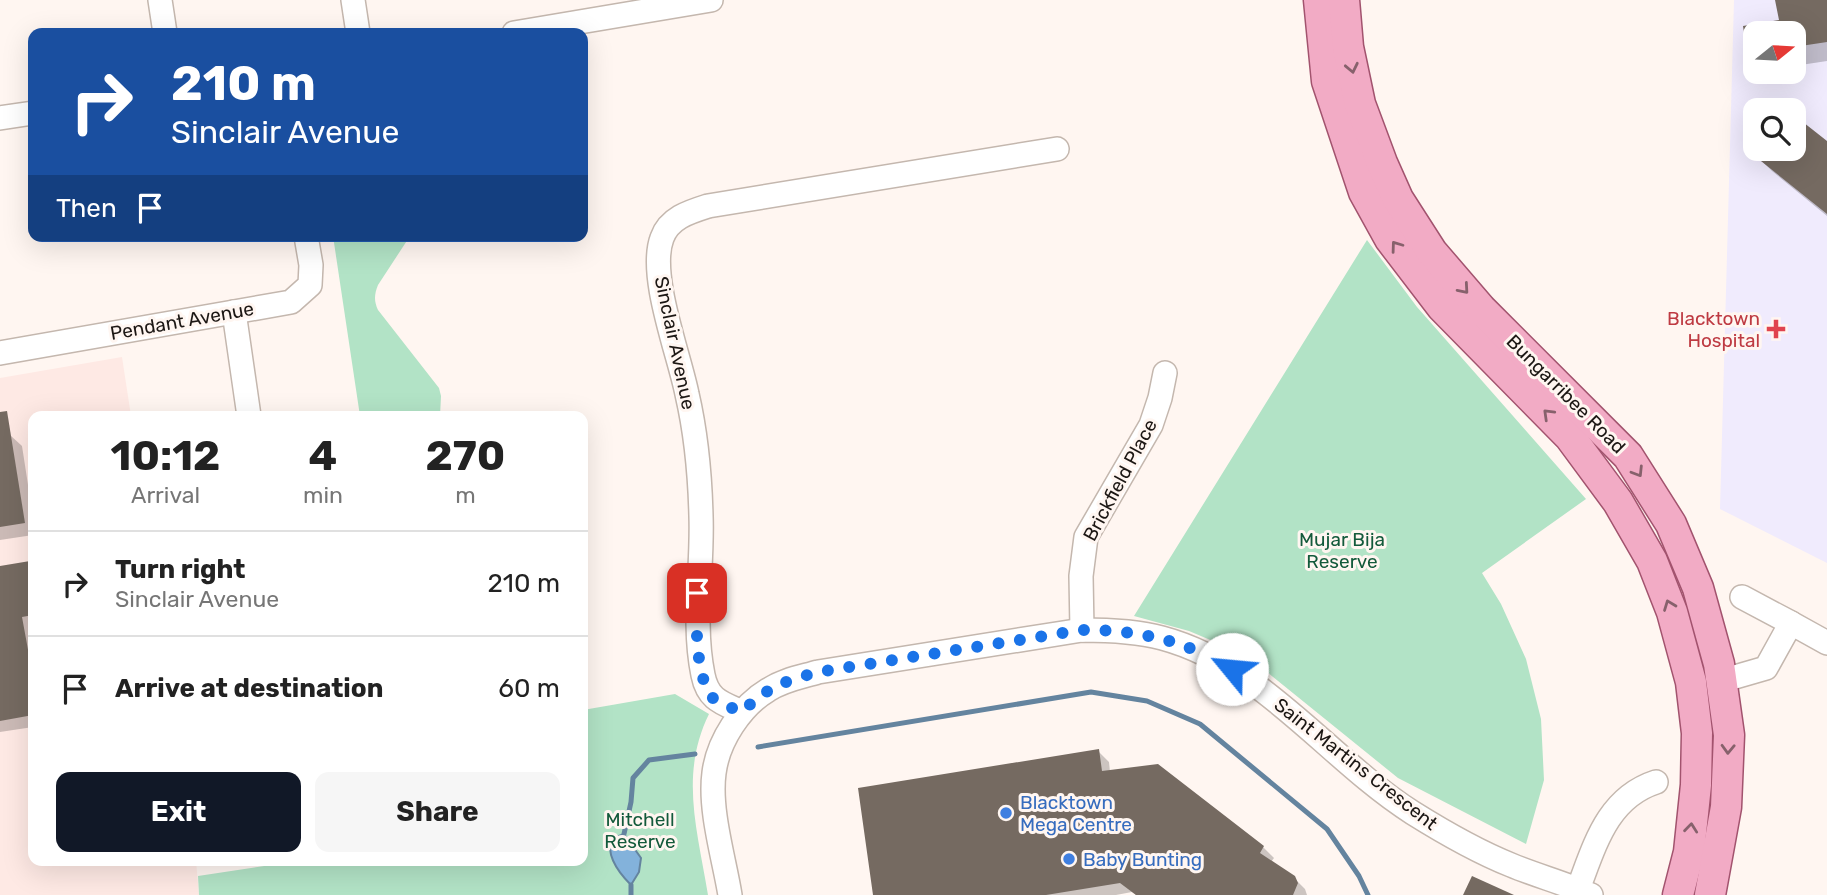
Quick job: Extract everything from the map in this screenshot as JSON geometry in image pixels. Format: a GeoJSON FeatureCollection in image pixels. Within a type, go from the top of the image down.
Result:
{"type":"FeatureCollection","features":[{"type":"Feature","properties":{"kind":"main road","name":"Bungarribee Road"},"geometry":{"type":"LineString","coordinates":[[1319,0],[1327,81],[1364,192],[1390,239],[1442,307],[1570,437],[1618,502],[1652,561],[1672,612],[1691,682],[1697,733],[1696,785],[1689,852],[1678,895]]}},
{"type":"Feature","properties":{"kind":"main road","name":"Bungarribee Road"},"geometry":{"type":"LineString","coordinates":[[1344,0],[1348,47],[1360,104],[1398,199],[1432,252],[1481,309],[1557,382],[1628,456],[1671,524],[1698,588],[1719,664],[1729,735],[1726,807],[1710,895]]}},
{"type":"Feature","properties":{"kind":"street"},"geometry":{"type":"LineString","coordinates":[[160,0],[164,28]]}},
{"type":"Feature","properties":{"kind":"street"},"geometry":{"type":"LineString","coordinates":[[353,0],[357,28]]}},
{"type":"Feature","properties":{"kind":"street"},"geometry":{"type":"LineString","coordinates":[[532,28],[601,9],[710,0]]}},
{"type":"Feature","properties":{"kind":"street"},"geometry":{"type":"LineString","coordinates":[[0,118],[28,114]]}},
{"type":"Feature","properties":{"kind":"street","name":"Sinclair Avenue"},"geometry":{"type":"LineString","coordinates":[[742,712],[713,699],[703,677],[696,619],[702,516],[696,448],[687,394],[661,289],[659,267],[662,238],[677,218],[708,206],[1057,149]]}},
{"type":"Feature","properties":{"kind":"street","name":"Pendant Avenue"},"geometry":{"type":"LineString","coordinates":[[0,353],[291,302],[310,285],[311,265],[307,242]]}},
{"type":"Feature","properties":{"kind":"street"},"geometry":{"type":"LineString","coordinates":[[234,312],[248,411]]}},
{"type":"Feature","properties":{"kind":"street","name":"Brickfield Place"},"geometry":{"type":"LineString","coordinates":[[1082,630],[1081,576],[1086,537],[1151,425],[1165,373]]}},
{"type":"Feature","properties":{"kind":"street"},"geometry":{"type":"LineString","coordinates":[[1742,597],[1827,643]]}},
{"type":"Feature","properties":{"kind":"street"},"geometry":{"type":"LineString","coordinates":[[1721,681],[1766,668],[1791,623]]}},
{"type":"Feature","properties":{"kind":"street","name":"Saint Martins Crescent"},"geometry":{"type":"LineString","coordinates":[[730,895],[715,809],[714,773],[725,740],[742,712],[767,690],[793,678],[830,670],[1082,630],[1110,630],[1160,637],[1216,659],[1249,679],[1328,747],[1411,811],[1464,845],[1584,892]]}},
{"type":"Feature","properties":{"kind":"street"},"geometry":{"type":"LineString","coordinates":[[1584,892],[1602,829],[1618,804],[1641,786],[1656,782]]}},
{"type":"Feature","properties":{"kind":"shaded area","name":"Blacktown Hospital"},"geometry":{"type":"Polygon","coordinates":[[[1734,0],[1827,0],[1827,563],[1720,509],[1734,0]]]}},
{"type":"Feature","properties":{"kind":"shaded area"},"geometry":{"type":"Polygon","coordinates":[[[122,357],[130,411],[28,411],[28,866],[196,866],[199,895],[0,895],[0,378],[122,357]]]}},
{"type":"Feature","properties":{"kind":"green space","name":"Mujar Bija Reserve"},"geometry":{"type":"Polygon","coordinates":[[[1367,240],[1417,307],[1586,499],[1482,573],[1501,604],[1526,659],[1541,719],[1544,780],[1526,844],[1398,778],[1246,655],[1189,631],[1134,616],[1367,240]]]}},
{"type":"Feature","properties":{"kind":"green space"},"geometry":{"type":"Polygon","coordinates":[[[334,242],[406,242],[378,285],[375,301],[378,310],[439,388],[440,411],[359,411],[334,242]]]}},
{"type":"Feature","properties":{"kind":"green space","name":"Mitchell Reserve"},"geometry":{"type":"Polygon","coordinates":[[[675,694],[709,714],[700,737],[693,781],[693,804],[708,895],[199,895],[198,876],[265,866],[588,866],[588,709],[675,694]]]}},
{"type":"Feature","properties":{"kind":"water"},"geometry":{"type":"Polygon","coordinates":[[[624,834],[641,858],[639,872],[631,885],[618,870],[610,852],[611,839],[624,834]]]}},
{"type":"Feature","properties":{"kind":"building"},"geometry":{"type":"Polygon","coordinates":[[[1775,0],[1827,0],[1827,42],[1806,45],[1806,21],[1773,21],[1779,20],[1775,0]]]}},
{"type":"Feature","properties":{"kind":"building"},"geometry":{"type":"Polygon","coordinates":[[[1806,124],[1827,141],[1827,214],[1761,161],[1806,161],[1806,124]]]}},
{"type":"Feature","properties":{"kind":"building"},"geometry":{"type":"Polygon","coordinates":[[[7,411],[25,523],[0,527],[0,412],[7,411]]]}},
{"type":"Feature","properties":{"kind":"building"},"geometry":{"type":"Polygon","coordinates":[[[28,561],[28,616],[22,617],[28,650],[28,716],[0,721],[0,566],[28,561]]]}},
{"type":"Feature","properties":{"kind":"building"},"geometry":{"type":"Polygon","coordinates":[[[1099,749],[1102,771],[1158,764],[1264,846],[1260,853],[1295,876],[1298,883],[1293,895],[1136,895],[1120,883],[1046,895],[873,895],[858,788],[1099,749]]]}},
{"type":"Feature","properties":{"kind":"building"},"geometry":{"type":"Polygon","coordinates":[[[1472,876],[1514,895],[1463,895],[1472,876]]]}},
{"type":"Feature","properties":{"kind":"waterway"},"geometry":{"type":"LineString","coordinates":[[758,747],[1091,692],[1147,701],[1200,724],[1327,829],[1359,876],[1368,895]]}},
{"type":"Feature","properties":{"kind":"waterway"},"geometry":{"type":"LineString","coordinates":[[624,834],[633,778],[649,760],[695,754]]}},
{"type":"Feature","properties":{"kind":"waterway"},"geometry":{"type":"LineString","coordinates":[[631,885],[631,895]]}},
{"type":"Feature","properties":{"kind":"place","name":"Blacktown Hospital"},"geometry":{"type":"Point","coordinates":[1776,329]}},
{"type":"Feature","properties":{"kind":"place","name":"Blacktown Mega Centre"},"geometry":{"type":"Point","coordinates":[1006,813]}},
{"type":"Feature","properties":{"kind":"place","name":"Baby Bunting"},"geometry":{"type":"Point","coordinates":[1069,859]}},
{"type":"Feature","properties":{"kind":"route"},"geometry":{"type":"LineString","coordinates":[[697,593],[696,619],[703,677],[713,699],[742,712],[767,690],[793,678],[1082,630],[1110,630],[1160,637],[1200,651],[1232,669]]}}]}
